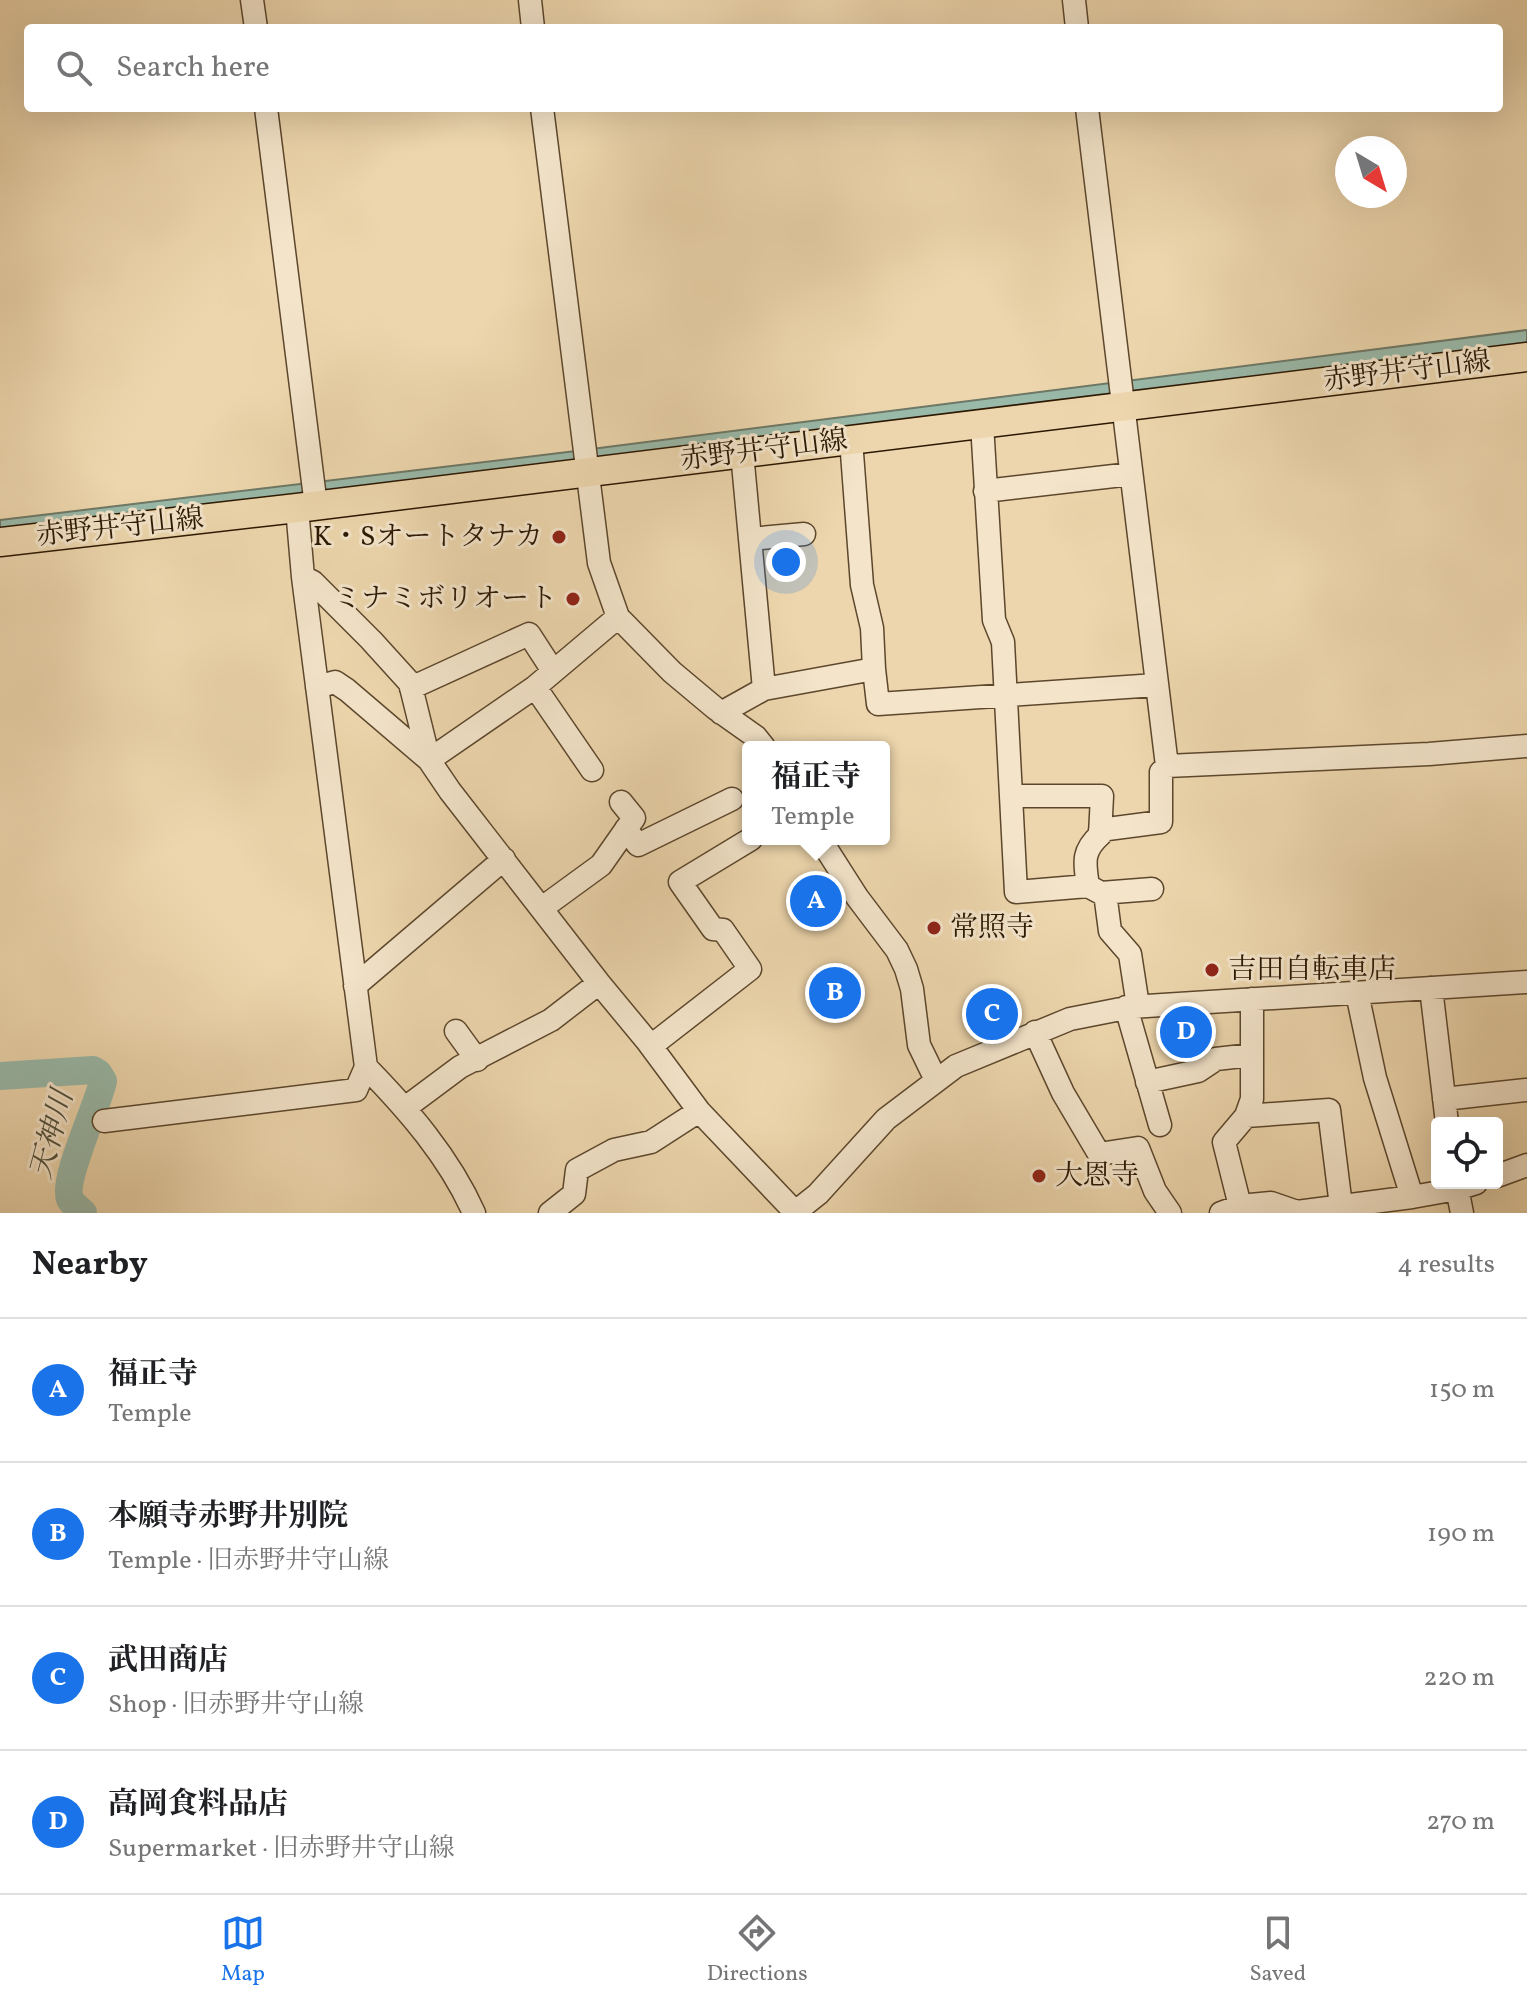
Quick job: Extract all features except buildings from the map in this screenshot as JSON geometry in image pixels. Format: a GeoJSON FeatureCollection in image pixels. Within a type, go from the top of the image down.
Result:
{"type":"FeatureCollection","features":[{"type":"Feature","properties":{"kind":"main road","name":"赤野井守山線"},"geometry":{"type":"LineString","coordinates":[[0,542],[1527,357]]}},
{"type":"Feature","properties":{"kind":"street"},"geometry":{"type":"LineString","coordinates":[[252,0],[255,24]]}},
{"type":"Feature","properties":{"kind":"street"},"geometry":{"type":"LineString","coordinates":[[530,0],[533,24]]}},
{"type":"Feature","properties":{"kind":"street"},"geometry":{"type":"LineString","coordinates":[[1074,0],[1077,24]]}},
{"type":"Feature","properties":{"kind":"street"},"geometry":{"type":"LineString","coordinates":[[104,1121],[356,1090],[366,1067],[303,577],[307,507],[266,112]]}},
{"type":"Feature","properties":{"kind":"street"},"geometry":{"type":"LineString","coordinates":[[542,112],[599,563],[618,617],[672,672],[759,741]]}},
{"type":"Feature","properties":{"kind":"street"},"geometry":{"type":"LineString","coordinates":[[1087,112],[1167,766]]}},
{"type":"Feature","properties":{"kind":"street"},"geometry":{"type":"LineString","coordinates":[[982,424],[994,620],[1003,642],[1016,892],[1152,889]]}},
{"type":"Feature","properties":{"kind":"street"},"geometry":{"type":"LineString","coordinates":[[851,440],[862,585],[872,628],[878,704],[1156,685]]}},
{"type":"Feature","properties":{"kind":"street"},"geometry":{"type":"LineString","coordinates":[[742,453],[764,689]]}},
{"type":"Feature","properties":{"kind":"street"},"geometry":{"type":"LineString","coordinates":[[985,491],[1131,474]]}},
{"type":"Feature","properties":{"kind":"street"},"geometry":{"type":"LineString","coordinates":[[750,539],[804,534]]}},
{"type":"Feature","properties":{"kind":"street"},"geometry":{"type":"LineString","coordinates":[[303,577],[313,582],[410,683],[429,760]]}},
{"type":"Feature","properties":{"kind":"street"},"geometry":{"type":"LineString","coordinates":[[429,760],[535,687],[618,617]]}},
{"type":"Feature","properties":{"kind":"street"},"geometry":{"type":"LineString","coordinates":[[411,688],[529,634],[553,671]]}},
{"type":"Feature","properties":{"kind":"street"},"geometry":{"type":"LineString","coordinates":[[721,713],[764,689],[874,669]]}},
{"type":"Feature","properties":{"kind":"street"},"geometry":{"type":"LineString","coordinates":[[317,687],[335,682],[429,760],[699,1111],[795,1213],[818,1194],[886,1119],[936,1080],[956,1066],[1070,1019],[1132,1007],[1527,982]]}},
{"type":"Feature","properties":{"kind":"street"},"geometry":{"type":"LineString","coordinates":[[535,687],[592,770]]}},
{"type":"Feature","properties":{"kind":"street"},"geometry":{"type":"LineString","coordinates":[[1100,830],[1161,822],[1161,772],[1167,766],[1429,754],[1527,746]]}},
{"type":"Feature","properties":{"kind":"street"},"geometry":{"type":"LineString","coordinates":[[1011,796],[1102,796],[1100,835],[1091,843],[1085,858],[1110,931],[1130,954],[1132,1007],[1147,1082],[1160,1125]]}},
{"type":"Feature","properties":{"kind":"street"},"geometry":{"type":"LineString","coordinates":[[626,829],[638,845],[732,799]]}},
{"type":"Feature","properties":{"kind":"street"},"geometry":{"type":"LineString","coordinates":[[542,908],[601,865],[634,818],[621,802]]}},
{"type":"Feature","properties":{"kind":"street"},"geometry":{"type":"LineString","coordinates":[[651,1046],[750,969],[723,930],[713,929],[680,882],[742,844]]}},
{"type":"Feature","properties":{"kind":"street"},"geometry":{"type":"LineString","coordinates":[[824,845],[857,897],[897,950],[912,989],[919,1045],[936,1080]]}},
{"type":"Feature","properties":{"kind":"street"},"geometry":{"type":"LineString","coordinates":[[355,986],[504,859]]}},
{"type":"Feature","properties":{"kind":"street"},"geometry":{"type":"LineString","coordinates":[[405,1108],[460,1067],[551,1020],[599,983]]}},
{"type":"Feature","properties":{"kind":"street"},"geometry":{"type":"LineString","coordinates":[[1431,988],[1446,1117]]}},
{"type":"Feature","properties":{"kind":"street"},"geometry":{"type":"LineString","coordinates":[[1357,993],[1375,1078],[1412,1197]]}},
{"type":"Feature","properties":{"kind":"street"},"geometry":{"type":"LineString","coordinates":[[1252,999],[1252,1099],[1246,1116],[1224,1142],[1231,1209],[1271,1203],[1297,1212],[1412,1197],[1446,1189]]}},
{"type":"Feature","properties":{"kind":"street"},"geometry":{"type":"LineString","coordinates":[[456,1031],[477,1060]]}},
{"type":"Feature","properties":{"kind":"street"},"geometry":{"type":"LineString","coordinates":[[1035,1032],[1063,1093],[1099,1154],[1138,1148],[1155,1191],[1170,1213]]}},
{"type":"Feature","properties":{"kind":"street"},"geometry":{"type":"LineString","coordinates":[[1147,1082],[1198,1071],[1216,1059],[1251,1055]]}},
{"type":"Feature","properties":{"kind":"street"},"geometry":{"type":"LineString","coordinates":[[366,1067],[405,1108],[447,1164],[474,1213]]}},
{"type":"Feature","properties":{"kind":"street"},"geometry":{"type":"LineString","coordinates":[[1444,1099],[1526,1090]]}},
{"type":"Feature","properties":{"kind":"street"},"geometry":{"type":"LineString","coordinates":[[1246,1116],[1329,1110],[1341,1206]]}},
{"type":"Feature","properties":{"kind":"street"},"geometry":{"type":"LineString","coordinates":[[550,1213],[574,1194],[577,1170],[614,1150],[651,1142],[699,1111]]}},
{"type":"Feature","properties":{"kind":"street"},"geometry":{"type":"LineString","coordinates":[[1503,1174],[1527,1165]]}},
{"type":"Feature","properties":{"kind":"street"},"geometry":{"type":"LineString","coordinates":[[1462,1213],[1463,1189]]}},
{"type":"Feature","properties":{"kind":"shaded area"},"geometry":{"type":"Polygon","coordinates":[[[1527,330],[1527,343],[0,532],[0,520],[576,451],[1527,330]]]}},
{"type":"Feature","properties":{"kind":"waterway","name":"天神川"},"geometry":{"type":"LineString","coordinates":[[0,1076],[93,1070],[103,1081],[69,1189],[71,1201],[83,1213]]}},
{"type":"Feature","properties":{"kind":"place","name":"K・Sオートタナカ"},"geometry":{"type":"Point","coordinates":[559,537]}},
{"type":"Feature","properties":{"kind":"place","name":"ミナミボリオート"},"geometry":{"type":"Point","coordinates":[573,599]}},
{"type":"Feature","properties":{"kind":"place","name":"福正寺"},"geometry":{"type":"Point","coordinates":[816,901]}},
{"type":"Feature","properties":{"kind":"place","name":"常照寺"},"geometry":{"type":"Point","coordinates":[934,928]}},
{"type":"Feature","properties":{"kind":"place","name":"吉田自転車店"},"geometry":{"type":"Point","coordinates":[1212,970]}},
{"type":"Feature","properties":{"kind":"place","name":"本願寺赤野井別院"},"geometry":{"type":"Point","coordinates":[835,993]}},
{"type":"Feature","properties":{"kind":"place","name":"武田商店"},"geometry":{"type":"Point","coordinates":[992,1014]}},
{"type":"Feature","properties":{"kind":"place","name":"高岡食料品店"},"geometry":{"type":"Point","coordinates":[1186,1032]}},
{"type":"Feature","properties":{"kind":"place","name":"大恩寺"},"geometry":{"type":"Point","coordinates":[1039,1176]}}]}
